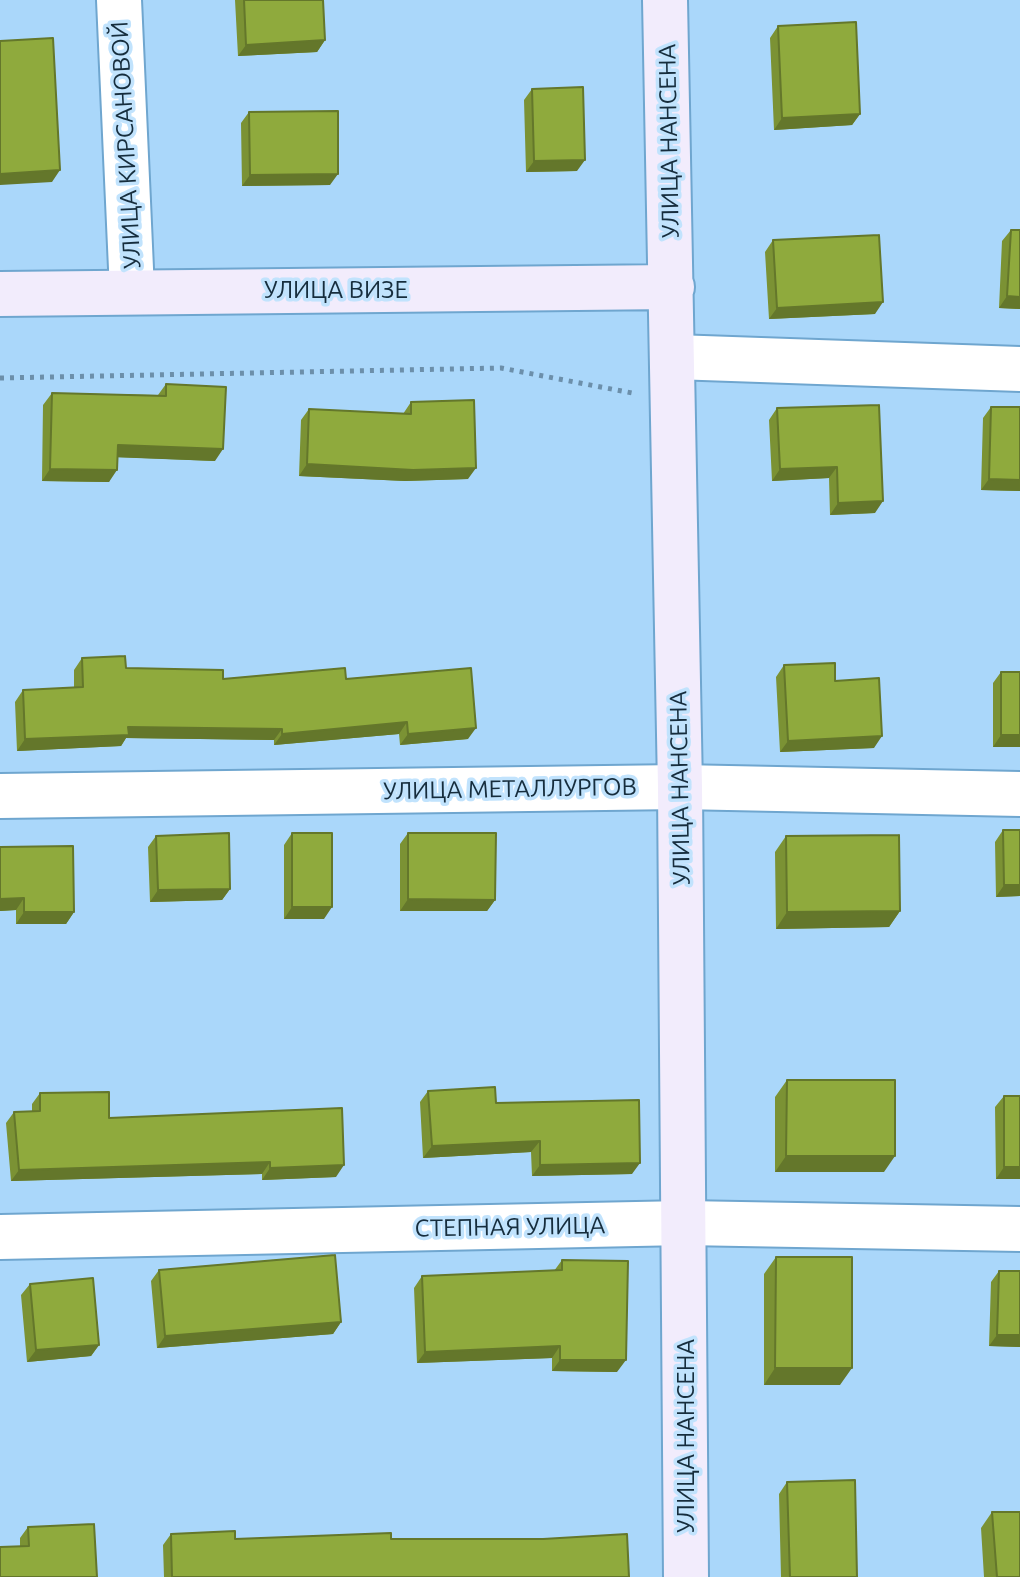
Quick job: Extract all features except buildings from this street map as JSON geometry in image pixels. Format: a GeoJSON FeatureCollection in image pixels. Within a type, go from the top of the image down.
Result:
{"type":"FeatureCollection","features":[{"type":"Feature","properties":{"kind":"main road","name":"УЛИЦА НАНСЕНА"},"geometry":{"type":"LineString","coordinates":[[665,0],[680,787],[686,1577]]}},
{"type":"Feature","properties":{"kind":"main road","name":"УЛИЦА ВИЗЕ"},"geometry":{"type":"LineString","coordinates":[[0,294],[672,287]]}},
{"type":"Feature","properties":{"kind":"street","name":"УЛИЦА КИРСАНОВОЙ"},"geometry":{"type":"LineString","coordinates":[[119,0],[132,291]]}},
{"type":"Feature","properties":{"kind":"street"},"geometry":{"type":"LineString","coordinates":[[674,357],[1020,369]]}},
{"type":"Feature","properties":{"kind":"street","name":"УЛИЦА МЕТАЛЛУРГОВ"},"geometry":{"type":"LineString","coordinates":[[0,796],[680,787],[1020,794]]}},
{"type":"Feature","properties":{"kind":"street","name":"СТЕПНАЯ УЛИЦА"},"geometry":{"type":"LineString","coordinates":[[0,1237],[685,1223],[1020,1229]]}},
{"type":"Feature","properties":{"kind":"path"},"geometry":{"type":"LineString","coordinates":[[0,378],[501,368],[637,394]]}}]}
